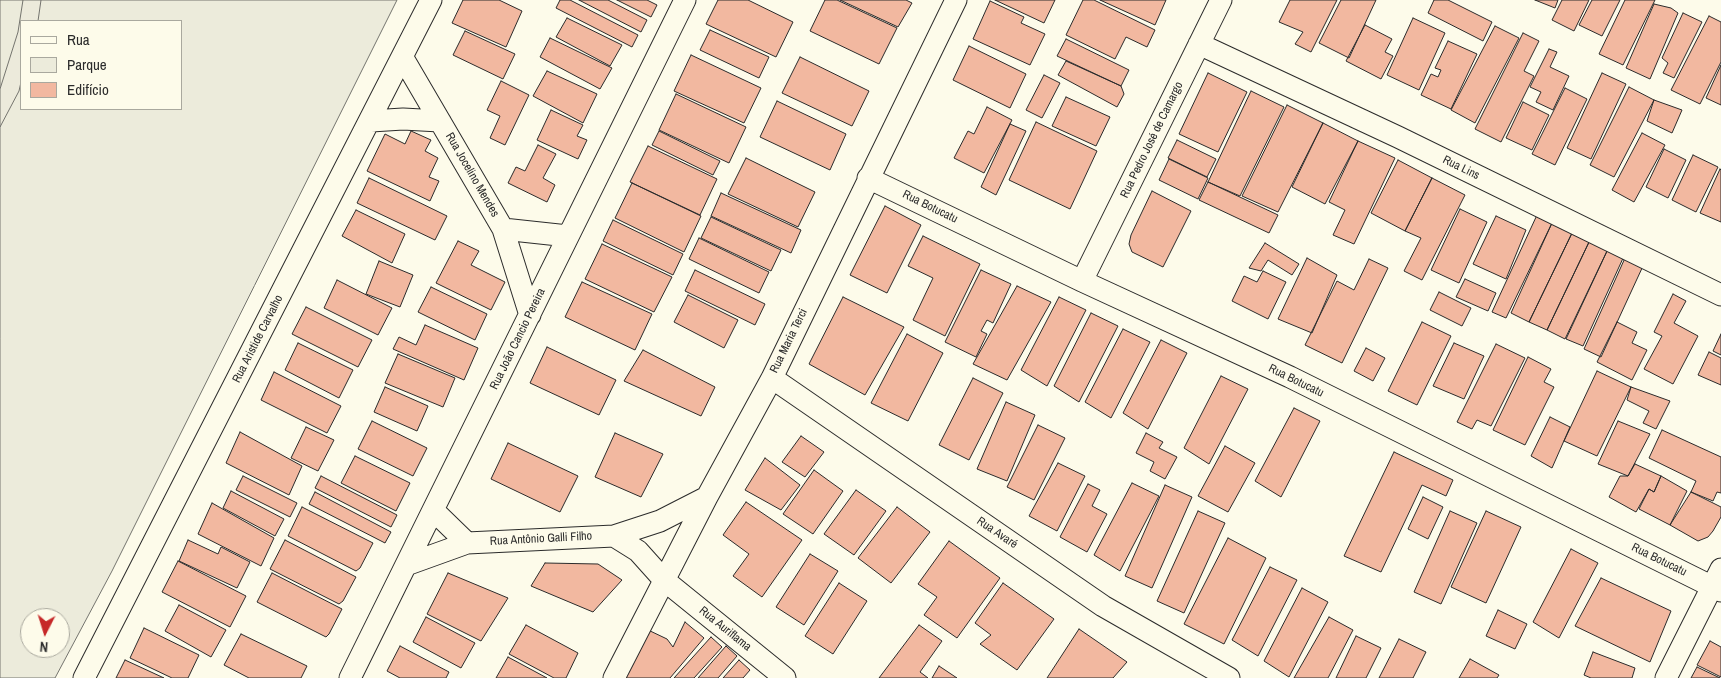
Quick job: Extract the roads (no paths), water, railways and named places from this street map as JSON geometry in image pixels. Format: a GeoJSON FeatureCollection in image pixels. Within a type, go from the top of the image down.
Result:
{"type":"FeatureCollection","features":[{"type":"Feature","properties":{"kind":"street","name":"Rua Aristide Carvalho"},"geometry":{"type":"LineString","coordinates":[[84,678],[371,121],[431,0]]}},
{"type":"Feature","properties":{"kind":"street","name":"Rua João Cancio Pereira"},"geometry":{"type":"LineString","coordinates":[[350,678],[685,0]]}},
{"type":"Feature","properties":{"kind":"street","name":"Rua Maria Terci"},"geometry":{"type":"LineString","coordinates":[[614,678],[707,497],[772,378],[956,0]]}},
{"type":"Feature","properties":{"kind":"street","name":"Rua Pedro José de Camargo"},"geometry":{"type":"LineString","coordinates":[[1082,281],[1221,0]]}},
{"type":"Feature","properties":{"kind":"street","name":"Rua Lins"},"geometry":{"type":"LineString","coordinates":[[1199,44],[1398,137],[1721,295]]}},
{"type":"Feature","properties":{"kind":"street","name":"Rua Jocelino Mendes"},"geometry":{"type":"LineString","coordinates":[[402,58],[503,229],[530,315]]}},
{"type":"Feature","properties":{"kind":"street","name":"Rua Jocelino Mendes"},"geometry":{"type":"LineString","coordinates":[[371,121],[403,119],[440,122]]}},
{"type":"Feature","properties":{"kind":"street","name":"Rua Botucatu"},"geometry":{"type":"LineString","coordinates":[[868,178],[1718,582]]}},
{"type":"Feature","properties":{"kind":"street","name":"Rua Jocelino Mendes"},"geometry":{"type":"LineString","coordinates":[[503,229],[568,236]]}},
{"type":"Feature","properties":{"kind":"street","name":"Rua Avaré"},"geometry":{"type":"LineString","coordinates":[[772,378],[1104,606],[1229,678]]}},
{"type":"Feature","properties":{"kind":"street","name":"Rua Antônio Galli Filho"},"geometry":{"type":"LineString","coordinates":[[406,565],[467,543],[614,536],[660,522],[707,497]]}},
{"type":"Feature","properties":{"kind":"street"},"geometry":{"type":"LineString","coordinates":[[433,510],[467,543]]}},
{"type":"Feature","properties":{"kind":"street"},"geometry":{"type":"LineString","coordinates":[[614,536],[638,551],[664,580]]}},
{"type":"Feature","properties":{"kind":"street","name":"Rua Auriflama"},"geometry":{"type":"LineString","coordinates":[[664,580],[785,678]]}},
{"type":"Feature","properties":{"kind":"street"},"geometry":{"type":"LineString","coordinates":[[1666,678],[1718,582]]}}]}
